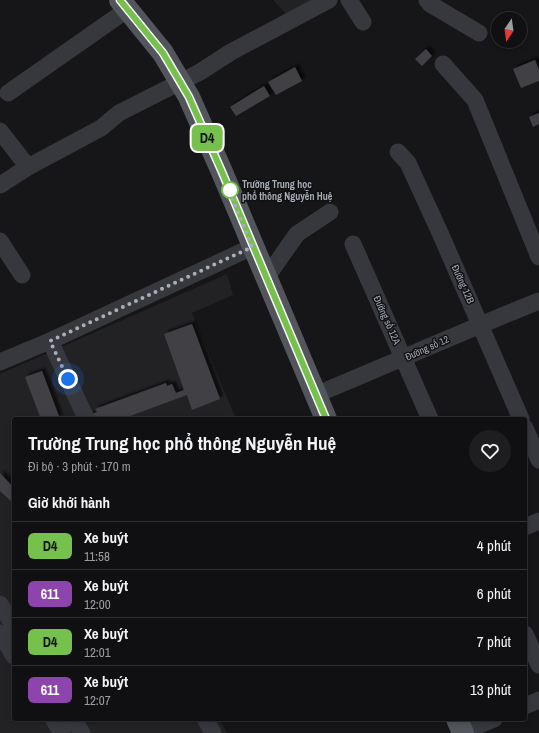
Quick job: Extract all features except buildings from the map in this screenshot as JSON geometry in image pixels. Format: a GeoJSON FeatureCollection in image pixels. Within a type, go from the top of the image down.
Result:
{"type":"FeatureCollection","features":[{"type":"Feature","properties":{"kind":"main road"},"geometry":{"type":"LineString","coordinates":[[124,5],[163,53],[181,81],[222,172],[252,247],[325,417]]}},
{"type":"Feature","properties":{"kind":"street"},"geometry":{"type":"LineString","coordinates":[[0,185],[28,167],[101,128],[119,113],[200,72],[231,52],[329,0]]}},
{"type":"Feature","properties":{"kind":"street"},"geometry":{"type":"LineString","coordinates":[[349,0],[363,22]]}},
{"type":"Feature","properties":{"kind":"street"},"geometry":{"type":"LineString","coordinates":[[427,0],[430,4],[479,33]]}},
{"type":"Feature","properties":{"kind":"street"},"geometry":{"type":"LineString","coordinates":[[8,93],[124,5]]}},
{"type":"Feature","properties":{"kind":"street"},"geometry":{"type":"LineString","coordinates":[[443,64],[474,100],[539,257]]}},
{"type":"Feature","properties":{"kind":"street"},"geometry":{"type":"LineString","coordinates":[[0,131],[28,167]]}},
{"type":"Feature","properties":{"kind":"street","name":"Đường 12B"},"geometry":{"type":"LineString","coordinates":[[398,152],[408,164],[441,235],[520,417]]}},
{"type":"Feature","properties":{"kind":"street"},"geometry":{"type":"LineString","coordinates":[[266,278],[297,234],[330,212]]}},
{"type":"Feature","properties":{"kind":"street"},"geometry":{"type":"LineString","coordinates":[[0,241],[22,275]]}},
{"type":"Feature","properties":{"kind":"street","name":"Đường số 12A"},"geometry":{"type":"LineString","coordinates":[[354,244],[429,417]]}},
{"type":"Feature","properties":{"kind":"street"},"geometry":{"type":"LineString","coordinates":[[0,362],[50,341],[252,247]]}},
{"type":"Feature","properties":{"kind":"street","name":"Đường số 12"},"geometry":{"type":"LineString","coordinates":[[315,395],[480,324],[539,301]]}},
{"type":"Feature","properties":{"kind":"street"},"geometry":{"type":"LineString","coordinates":[[50,341],[86,417]]}},
{"type":"Feature","properties":{"kind":"street"},"geometry":{"type":"LineString","coordinates":[[527,433],[539,460]]}},
{"type":"Feature","properties":{"kind":"street"},"geometry":{"type":"LineString","coordinates":[[527,526],[539,521]]}},
{"type":"Feature","properties":{"kind":"street"},"geometry":{"type":"LineString","coordinates":[[4,607],[12,622]]}},
{"type":"Feature","properties":{"kind":"street"},"geometry":{"type":"LineString","coordinates":[[0,633],[12,653]]}},
{"type":"Feature","properties":{"kind":"street"},"geometry":{"type":"LineString","coordinates":[[527,638],[539,665]]}},
{"type":"Feature","properties":{"kind":"street"},"geometry":{"type":"LineString","coordinates":[[527,705],[539,700]]}},
{"type":"Feature","properties":{"kind":"street"},"geometry":{"type":"LineString","coordinates":[[54,721],[62,733]]}},
{"type":"Feature","properties":{"kind":"street"},"geometry":{"type":"LineString","coordinates":[[74,721],[82,733]]}},
{"type":"Feature","properties":{"kind":"street"},"geometry":{"type":"LineString","coordinates":[[206,721],[213,733]]}},
{"type":"Feature","properties":{"kind":"street"},"geometry":{"type":"LineString","coordinates":[[461,728],[487,721]]}},
{"type":"Feature","properties":{"kind":"shaded area"},"geometry":{"type":"Polygon","coordinates":[[[273,0],[315,0],[286,14],[273,0]]]}},
{"type":"Feature","properties":{"kind":"shaded area"},"geometry":{"type":"Polygon","coordinates":[[[227,274],[233,295],[192,313],[235,417],[12,417],[12,721],[220,721],[227,733],[0,733],[0,374],[227,274]]]}},
{"type":"Feature","properties":{"kind":"bus line","name":"D4"},"geometry":{"type":"LineString","coordinates":[[120,0],[163,53],[181,81],[189,97],[325,417]]}},
{"type":"Feature","properties":{"kind":"place","name":"Trường Trung học phổ thông Nguyễn Huệ"},"geometry":{"type":"Point","coordinates":[230,190]}},
{"type":"Feature","properties":{"kind":"route"},"geometry":{"type":"LineString","coordinates":[[68,379],[50,341],[252,247],[227,185],[230,190]]}}]}
